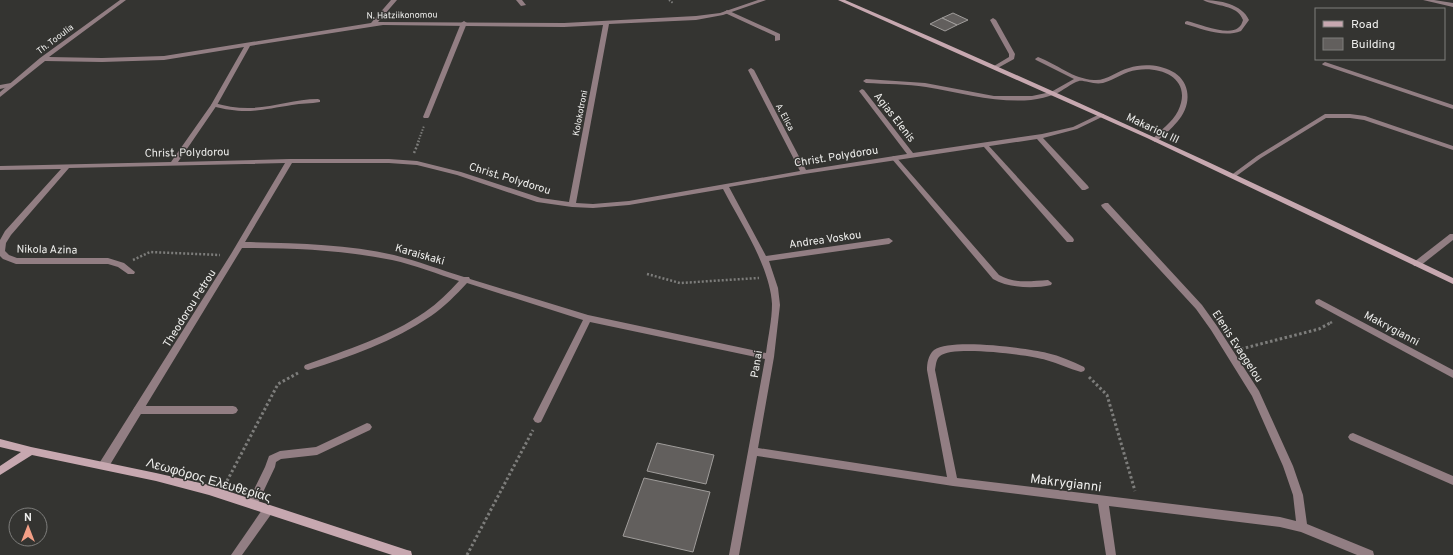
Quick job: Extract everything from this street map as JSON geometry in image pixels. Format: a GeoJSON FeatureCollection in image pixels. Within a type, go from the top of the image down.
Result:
{"type":"FeatureCollection","features":[{"type":"Feature","properties":{"kind":"main road","name":"Makariou III"},"geometry":{"type":"LineString","coordinates":[[842,0],[1052,92],[1453,281]]}},
{"type":"Feature","properties":{"kind":"main road","name":"Λεωφόρος Ελευθερίας"},"geometry":{"type":"LineString","coordinates":[[0,443],[31,451],[156,477],[220,494],[383,551],[407,555]]}},
{"type":"Feature","properties":{"kind":"main road"},"geometry":{"type":"LineString","coordinates":[[0,471],[31,451]]}},
{"type":"Feature","properties":{"kind":"street","name":"Th. Tooulia"},"geometry":{"type":"LineString","coordinates":[[0,95],[42,60],[123,0]]}},
{"type":"Feature","properties":{"kind":"street"},"geometry":{"type":"LineString","coordinates":[[374,23],[394,0]]}},
{"type":"Feature","properties":{"kind":"street","name":"N. Hatziikonomou"},"geometry":{"type":"LineString","coordinates":[[42,60],[152,59],[181,56],[374,23],[564,25],[606,24],[696,18],[727,12],[762,0]]}},
{"type":"Feature","properties":{"kind":"street"},"geometry":{"type":"LineString","coordinates":[[1187,23],[1224,32],[1240,30],[1246,20],[1243,13],[1231,7],[1206,0]]}},
{"type":"Feature","properties":{"kind":"street"},"geometry":{"type":"LineString","coordinates":[[1426,0],[1453,5]]}},
{"type":"Feature","properties":{"kind":"street"},"geometry":{"type":"LineString","coordinates":[[727,12],[778,36],[777,40]]}},
{"type":"Feature","properties":{"kind":"street"},"geometry":{"type":"LineString","coordinates":[[993,20],[1012,54],[1012,58],[996,67]]}},
{"type":"Feature","properties":{"kind":"street"},"geometry":{"type":"LineString","coordinates":[[426,118],[464,23]]}},
{"type":"Feature","properties":{"kind":"street","name":"Kolokotroni"},"geometry":{"type":"LineString","coordinates":[[572,205],[606,24]]}},
{"type":"Feature","properties":{"kind":"street"},"geometry":{"type":"LineString","coordinates":[[174,163],[214,105],[248,44]]}},
{"type":"Feature","properties":{"kind":"street"},"geometry":{"type":"LineString","coordinates":[[1038,58],[1079,79],[1086,81],[1100,82],[1139,68],[1161,70],[1177,76],[1181,81],[1185,96],[1183,107],[1177,119],[1155,140]]}},
{"type":"Feature","properties":{"kind":"street"},"geometry":{"type":"LineString","coordinates":[[1325,64],[1453,107]]}},
{"type":"Feature","properties":{"kind":"street","name":"A. Elica"},"geometry":{"type":"LineString","coordinates":[[751,70],[804,172]]}},
{"type":"Feature","properties":{"kind":"street"},"geometry":{"type":"LineString","coordinates":[[866,81],[925,85],[994,98],[1032,98],[1052,92],[1079,79]]}},
{"type":"Feature","properties":{"kind":"street"},"geometry":{"type":"LineString","coordinates":[[0,86],[11,85]]}},
{"type":"Feature","properties":{"kind":"street","name":"Agias Elenis"},"geometry":{"type":"LineString","coordinates":[[862,91],[912,156]]}},
{"type":"Feature","properties":{"kind":"street"},"geometry":{"type":"LineString","coordinates":[[214,105],[250,110],[302,101],[318,101]]}},
{"type":"Feature","properties":{"kind":"street","name":"Christ. Polydorou"},"geometry":{"type":"LineString","coordinates":[[0,168],[358,160],[411,163],[459,174],[540,200],[572,205],[610,205],[804,172],[1039,137],[1075,128],[1102,115]]}},
{"type":"Feature","properties":{"kind":"street"},"geometry":{"type":"LineString","coordinates":[[1233,176],[1259,156],[1325,116],[1350,116],[1365,118],[1453,148]]}},
{"type":"Feature","properties":{"kind":"street"},"geometry":{"type":"LineString","coordinates":[[1039,137],[1085,188]]}},
{"type":"Feature","properties":{"kind":"street"},"geometry":{"type":"LineString","coordinates":[[986,146],[1070,240]]}},
{"type":"Feature","properties":{"kind":"street"},"geometry":{"type":"LineString","coordinates":[[894,158],[996,277],[1001,281],[1011,283],[1048,283]]}},
{"type":"Feature","properties":{"kind":"street","name":"Theodorou Petrou"},"geometry":{"type":"LineString","coordinates":[[104,465],[234,255],[290,161]]}},
{"type":"Feature","properties":{"kind":"street","name":"Nikola Azina"},"geometry":{"type":"LineString","coordinates":[[67,166],[8,233],[2,243],[1,252],[6,257],[16,261],[108,261],[121,265],[131,272]]}},
{"type":"Feature","properties":{"kind":"street","name":"Panai"},"geometry":{"type":"LineString","coordinates":[[725,186],[764,259],[771,278],[776,305],[770,357],[734,555]]}},
{"type":"Feature","properties":{"kind":"street","name":"Elenis Evaggelou"},"geometry":{"type":"LineString","coordinates":[[1106,205],[1199,308],[1256,394],[1288,466],[1298,495],[1302,527]]}},
{"type":"Feature","properties":{"kind":"street"},"geometry":{"type":"LineString","coordinates":[[1417,264],[1453,236]]}},
{"type":"Feature","properties":{"kind":"street","name":"Andrea Voskou"},"geometry":{"type":"LineString","coordinates":[[764,259],[889,241]]}},
{"type":"Feature","properties":{"kind":"street","name":"Karaiskaki"},"geometry":{"type":"LineString","coordinates":[[240,245],[304,246],[362,252],[394,258],[588,318],[770,357]]}},
{"type":"Feature","properties":{"kind":"street"},"geometry":{"type":"LineString","coordinates":[[308,367],[383,338],[409,325],[441,304],[466,280]]}},
{"type":"Feature","properties":{"kind":"street","name":"Makrygianni"},"geometry":{"type":"LineString","coordinates":[[1319,302],[1453,374]]}},
{"type":"Feature","properties":{"kind":"street"},"geometry":{"type":"LineString","coordinates":[[538,419],[588,318]]}},
{"type":"Feature","properties":{"kind":"street"},"geometry":{"type":"LineString","coordinates":[[953,482],[931,370],[933,359],[938,352],[948,348],[961,348],[1018,352],[1061,360],[1081,369]]}},
{"type":"Feature","properties":{"kind":"street"},"geometry":{"type":"LineString","coordinates":[[138,410],[233,410]]}},
{"type":"Feature","properties":{"kind":"street"},"geometry":{"type":"LineString","coordinates":[[252,504],[272,460],[280,455],[317,451],[367,427]]}},
{"type":"Feature","properties":{"kind":"street"},"geometry":{"type":"LineString","coordinates":[[1353,437],[1453,481]]}},
{"type":"Feature","properties":{"kind":"street","name":"Makrygianni"},"geometry":{"type":"LineString","coordinates":[[754,451],[953,482],[1103,501],[1250,517],[1302,527],[1369,555]]}},
{"type":"Feature","properties":{"kind":"street"},"geometry":{"type":"LineString","coordinates":[[1103,501],[1111,555]]}},
{"type":"Feature","properties":{"kind":"street"},"geometry":{"type":"LineString","coordinates":[[236,555],[268,510]]}},
{"type":"Feature","properties":{"kind":"path"},"geometry":{"type":"LineString","coordinates":[[669,0],[673,3]]}},
{"type":"Feature","properties":{"kind":"path"},"geometry":{"type":"LineString","coordinates":[[411,163],[426,118]]}},
{"type":"Feature","properties":{"kind":"path"},"geometry":{"type":"LineString","coordinates":[[121,265],[150,252],[234,255]]}},
{"type":"Feature","properties":{"kind":"path"},"geometry":{"type":"LineString","coordinates":[[647,274],[680,283],[771,278]]}},
{"type":"Feature","properties":{"kind":"path"},"geometry":{"type":"LineString","coordinates":[[1229,352],[1319,329],[1343,315]]}},
{"type":"Feature","properties":{"kind":"path"},"geometry":{"type":"LineString","coordinates":[[220,494],[278,384],[308,367]]}},
{"type":"Feature","properties":{"kind":"path"},"geometry":{"type":"LineString","coordinates":[[1081,369],[1107,394],[1139,505]]}},
{"type":"Feature","properties":{"kind":"path"},"geometry":{"type":"LineString","coordinates":[[467,555],[538,419]]}},
{"type":"Feature","properties":{"kind":"building"},"geometry":{"type":"Polygon","coordinates":[[[953,13],[968,20],[957,25],[942,18],[953,13]]]}},
{"type":"Feature","properties":{"kind":"building"},"geometry":{"type":"Polygon","coordinates":[[[942,18],[957,25],[945,31],[930,24],[942,18]]]}},
{"type":"Feature","properties":{"kind":"building"},"geometry":{"type":"Polygon","coordinates":[[[657,443],[714,455],[706,484],[647,471],[657,443]]]}},
{"type":"Feature","properties":{"kind":"building"},"geometry":{"type":"Polygon","coordinates":[[[644,478],[710,492],[693,552],[623,536],[644,478]]]}}]}
